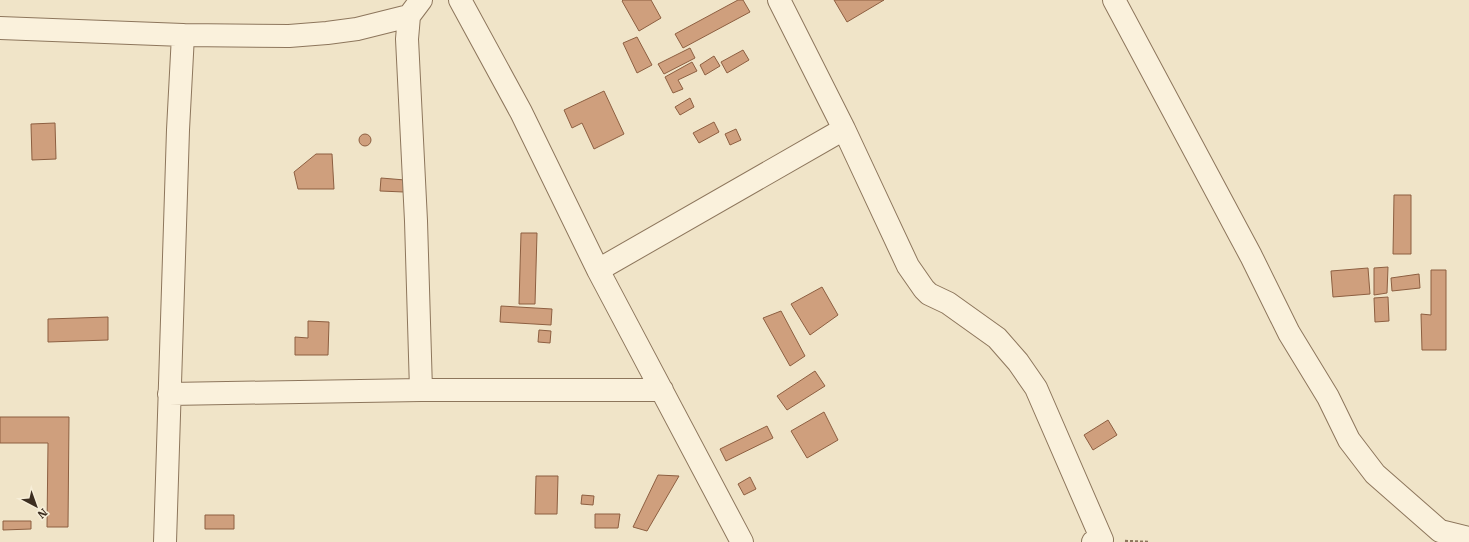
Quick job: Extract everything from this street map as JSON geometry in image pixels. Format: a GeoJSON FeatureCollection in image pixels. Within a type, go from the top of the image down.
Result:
{"type":"FeatureCollection","features":[{"type":"Feature","properties":{"kind":"street"},"geometry":{"type":"LineString","coordinates":[[460,0],[521,112],[598,270],[742,542]]}},
{"type":"Feature","properties":{"kind":"street"},"geometry":{"type":"LineString","coordinates":[[779,0],[844,129],[908,266],[929,294],[948,303],[997,338],[1018,362],[1036,388],[1102,540],[1093,542]]}},
{"type":"Feature","properties":{"kind":"street"},"geometry":{"type":"LineString","coordinates":[[1114,0],[1251,256],[1289,333],[1328,397],[1349,440],[1375,474],[1440,531],[1469,538]]}},
{"type":"Feature","properties":{"kind":"street"},"geometry":{"type":"LineString","coordinates":[[0,28],[183,35],[289,36],[356,29],[415,8]]}},
{"type":"Feature","properties":{"kind":"street"},"geometry":{"type":"LineString","coordinates":[[415,8],[407,39],[416,222],[421,390]]}},
{"type":"Feature","properties":{"kind":"street"},"geometry":{"type":"LineString","coordinates":[[165,542],[178,130],[183,35]]}},
{"type":"Feature","properties":{"kind":"street"},"geometry":{"type":"LineString","coordinates":[[598,270],[844,129]]}},
{"type":"Feature","properties":{"kind":"street"},"geometry":{"type":"LineString","coordinates":[[169,394],[421,390],[662,390]]}},
{"type":"Feature","properties":{"kind":"building"},"geometry":{"type":"Polygon","coordinates":[[[651,0],[661,18],[639,31],[622,1],[651,0]]]}},
{"type":"Feature","properties":{"kind":"building"},"geometry":{"type":"Polygon","coordinates":[[[738,0],[743,0],[750,12],[683,48],[675,34],[738,0]]]}},
{"type":"Feature","properties":{"kind":"building"},"geometry":{"type":"Polygon","coordinates":[[[834,0],[884,0],[847,22],[834,0]]]}},
{"type":"Feature","properties":{"kind":"building"},"geometry":{"type":"Polygon","coordinates":[[[637,37],[652,65],[637,73],[623,43],[637,37]]]}},
{"type":"Feature","properties":{"kind":"building"},"geometry":{"type":"Polygon","coordinates":[[[690,48],[695,58],[664,74],[658,64],[690,48]]]}},
{"type":"Feature","properties":{"kind":"building"},"geometry":{"type":"Polygon","coordinates":[[[743,50],[749,60],[727,73],[721,62],[743,50]]]}},
{"type":"Feature","properties":{"kind":"building"},"geometry":{"type":"Polygon","coordinates":[[[714,56],[720,66],[705,75],[700,65],[714,56]]]}},
{"type":"Feature","properties":{"kind":"building"},"geometry":{"type":"Polygon","coordinates":[[[692,62],[697,71],[678,80],[683,89],[673,93],[665,77],[692,62]]]}},
{"type":"Feature","properties":{"kind":"building"},"geometry":{"type":"Polygon","coordinates":[[[604,91],[624,134],[594,149],[582,123],[572,128],[564,110],[604,91]]]}},
{"type":"Feature","properties":{"kind":"building"},"geometry":{"type":"Polygon","coordinates":[[[690,98],[694,107],[680,115],[675,107],[690,98]]]}},
{"type":"Feature","properties":{"kind":"building"},"geometry":{"type":"Polygon","coordinates":[[[714,122],[719,132],[699,143],[693,133],[714,122]]]}},
{"type":"Feature","properties":{"kind":"building"},"geometry":{"type":"Polygon","coordinates":[[[55,123],[56,159],[32,160],[31,124],[55,123]]]}},
{"type":"Feature","properties":{"kind":"building"},"geometry":{"type":"Polygon","coordinates":[[[736,129],[741,140],[730,145],[725,134],[736,129]]]}},
{"type":"Feature","properties":{"kind":"building"},"geometry":{"type":"Polygon","coordinates":[[[363,134],[367,134],[371,140],[367,146],[363,146],[359,142],[359,138],[363,134]]]}},
{"type":"Feature","properties":{"kind":"building"},"geometry":{"type":"Polygon","coordinates":[[[316,154],[332,154],[334,189],[298,189],[294,172],[316,154]]]}},
{"type":"Feature","properties":{"kind":"building"},"geometry":{"type":"Polygon","coordinates":[[[381,178],[405,180],[404,192],[380,191],[381,178]]]}},
{"type":"Feature","properties":{"kind":"building"},"geometry":{"type":"Polygon","coordinates":[[[1394,195],[1411,195],[1411,254],[1393,254],[1394,195]]]}},
{"type":"Feature","properties":{"kind":"building"},"geometry":{"type":"Polygon","coordinates":[[[521,233],[537,233],[535,304],[519,304],[521,233]]]}},
{"type":"Feature","properties":{"kind":"building"},"geometry":{"type":"Polygon","coordinates":[[[1388,267],[1387,293],[1374,295],[1374,268],[1388,267]]]}},
{"type":"Feature","properties":{"kind":"building"},"geometry":{"type":"Polygon","coordinates":[[[1368,268],[1370,294],[1333,297],[1331,271],[1368,268]]]}},
{"type":"Feature","properties":{"kind":"building"},"geometry":{"type":"Polygon","coordinates":[[[1431,270],[1446,270],[1446,350],[1422,350],[1421,314],[1431,315],[1431,270]]]}},
{"type":"Feature","properties":{"kind":"building"},"geometry":{"type":"Polygon","coordinates":[[[1419,274],[1420,288],[1392,291],[1391,278],[1419,274]]]}},
{"type":"Feature","properties":{"kind":"building"},"geometry":{"type":"Polygon","coordinates":[[[822,287],[838,315],[810,335],[791,304],[822,287]]]}},
{"type":"Feature","properties":{"kind":"building"},"geometry":{"type":"Polygon","coordinates":[[[1388,297],[1389,321],[1375,322],[1374,298],[1388,297]]]}},
{"type":"Feature","properties":{"kind":"building"},"geometry":{"type":"Polygon","coordinates":[[[501,306],[552,309],[551,325],[500,322],[501,306]]]}},
{"type":"Feature","properties":{"kind":"building"},"geometry":{"type":"Polygon","coordinates":[[[781,311],[805,356],[790,366],[763,318],[781,311]]]}},
{"type":"Feature","properties":{"kind":"building"},"geometry":{"type":"Polygon","coordinates":[[[108,317],[108,340],[48,342],[48,319],[108,317]]]}},
{"type":"Feature","properties":{"kind":"building"},"geometry":{"type":"Polygon","coordinates":[[[308,321],[329,322],[328,355],[295,355],[295,337],[308,338],[308,321]]]}},
{"type":"Feature","properties":{"kind":"building"},"geometry":{"type":"Polygon","coordinates":[[[539,330],[551,331],[550,343],[538,342],[539,330]]]}},
{"type":"Feature","properties":{"kind":"building"},"geometry":{"type":"Polygon","coordinates":[[[815,371],[825,386],[787,410],[777,396],[815,371]]]}},
{"type":"Feature","properties":{"kind":"building"},"geometry":{"type":"Polygon","coordinates":[[[824,412],[838,440],[807,458],[791,431],[824,412]]]}},
{"type":"Feature","properties":{"kind":"building"},"geometry":{"type":"Polygon","coordinates":[[[0,417],[69,417],[68,527],[47,527],[48,443],[0,443],[0,417]]]}},
{"type":"Feature","properties":{"kind":"building"},"geometry":{"type":"Polygon","coordinates":[[[1108,420],[1117,435],[1093,450],[1084,435],[1108,420]]]}},
{"type":"Feature","properties":{"kind":"building"},"geometry":{"type":"Polygon","coordinates":[[[767,426],[773,438],[726,461],[720,449],[767,426]]]}},
{"type":"Feature","properties":{"kind":"building"},"geometry":{"type":"Polygon","coordinates":[[[658,475],[679,476],[647,531],[633,527],[658,475]]]}},
{"type":"Feature","properties":{"kind":"building"},"geometry":{"type":"Polygon","coordinates":[[[536,476],[558,476],[557,514],[535,514],[536,476]]]}},
{"type":"Feature","properties":{"kind":"building"},"geometry":{"type":"Polygon","coordinates":[[[750,477],[756,489],[744,495],[738,484],[750,477]]]}},
{"type":"Feature","properties":{"kind":"building"},"geometry":{"type":"Polygon","coordinates":[[[582,495],[594,496],[593,505],[581,504],[582,495]]]}},
{"type":"Feature","properties":{"kind":"building"},"geometry":{"type":"Polygon","coordinates":[[[595,514],[620,514],[618,528],[595,528],[595,514]]]}},
{"type":"Feature","properties":{"kind":"building"},"geometry":{"type":"Polygon","coordinates":[[[205,515],[234,515],[234,529],[205,529],[205,515]]]}},
{"type":"Feature","properties":{"kind":"building"},"geometry":{"type":"Polygon","coordinates":[[[3,521],[31,521],[31,529],[3,530],[3,521]]]}}]}
